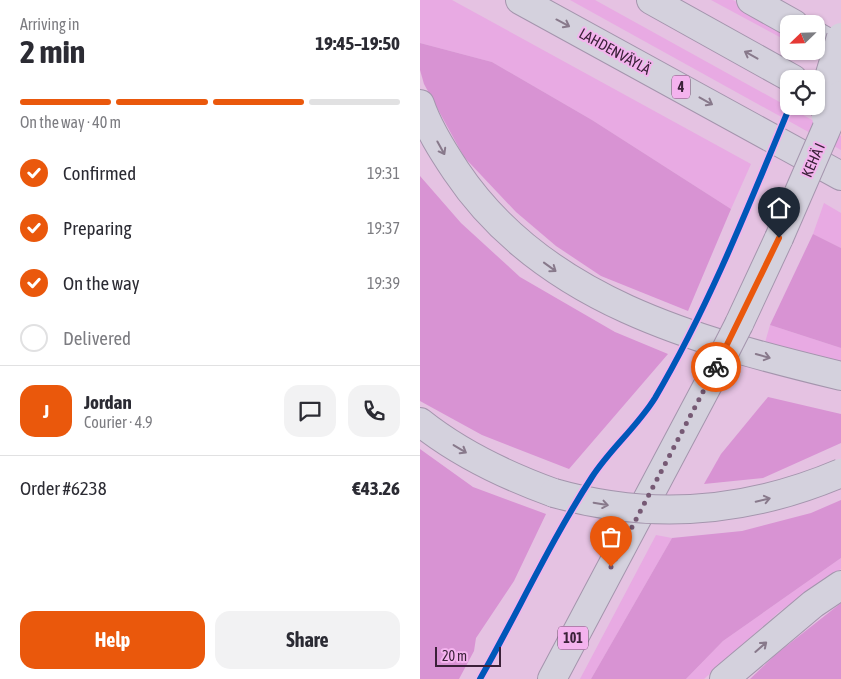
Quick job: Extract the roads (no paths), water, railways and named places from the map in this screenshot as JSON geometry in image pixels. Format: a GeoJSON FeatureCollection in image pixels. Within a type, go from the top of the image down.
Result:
{"type":"FeatureCollection","features":[{"type":"Feature","properties":{"kind":"highway","name":"LAHDENVÄYLÄ"},"geometry":{"type":"LineString","coordinates":[[520,0],[841,176]]}},
{"type":"Feature","properties":{"kind":"highway"},"geometry":{"type":"LineString","coordinates":[[651,0],[780,72]]}},
{"type":"Feature","properties":{"kind":"highway"},"geometry":{"type":"LineString","coordinates":[[751,0],[780,16]]}},
{"type":"Feature","properties":{"kind":"highway"},"geometry":{"type":"LineString","coordinates":[[824,136],[830,74],[841,37]]}},
{"type":"Feature","properties":{"kind":"highway"},"geometry":{"type":"LineString","coordinates":[[825,41],[841,50]]}},
{"type":"Feature","properties":{"kind":"highway","name":"KEHÄ I"},"geometry":{"type":"LineString","coordinates":[[552,679],[739,324],[779,238],[841,95]]}},
{"type":"Feature","properties":{"kind":"highway"},"geometry":{"type":"LineString","coordinates":[[825,97],[841,105]]}},
{"type":"Feature","properties":{"kind":"highway"},"geometry":{"type":"LineString","coordinates":[[420,104],[440,146],[464,183],[488,212],[522,246],[556,271],[608,300],[696,337],[841,376]]}},
{"type":"Feature","properties":{"kind":"highway"},"geometry":{"type":"LineString","coordinates":[[420,422],[475,458],[526,483],[584,501],[630,509],[692,510],[760,500],[818,483],[841,473]]}},
{"type":"Feature","properties":{"kind":"highway"},"geometry":{"type":"LineString","coordinates":[[724,679],[813,604],[841,585]]}}]}
